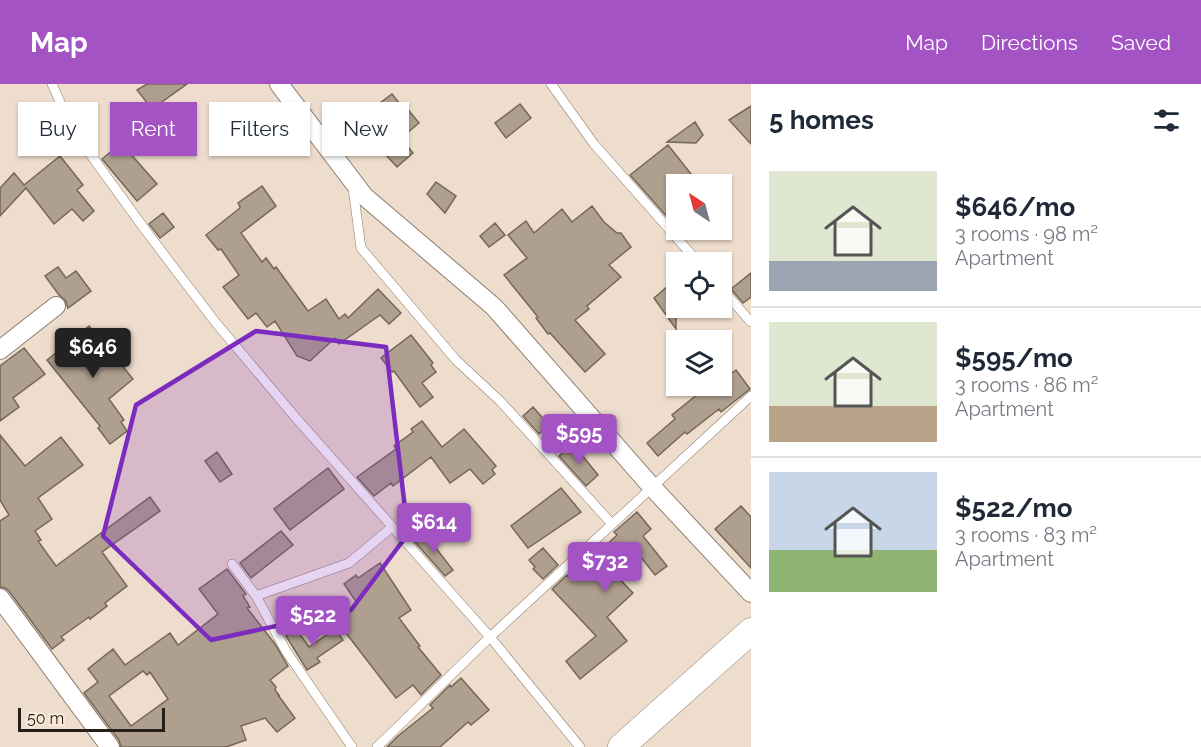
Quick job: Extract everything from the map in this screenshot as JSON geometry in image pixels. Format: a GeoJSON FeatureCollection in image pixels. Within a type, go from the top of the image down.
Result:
{"type":"FeatureCollection","features":[{"type":"Feature","properties":{"kind":"main road"},"geometry":{"type":"LineString","coordinates":[[621,747],[751,631]]}},
{"type":"Feature","properties":{"kind":"street"},"geometry":{"type":"LineString","coordinates":[[279,84],[364,196],[494,307],[652,487],[751,593]]}},
{"type":"Feature","properties":{"kind":"street"},"geometry":{"type":"LineString","coordinates":[[0,350],[56,306]]}},
{"type":"Feature","properties":{"kind":"street"},"geometry":{"type":"LineString","coordinates":[[0,598],[110,747]]}},
{"type":"Feature","properties":{"kind":"lane"},"geometry":{"type":"LineString","coordinates":[[52,84],[72,129],[209,314],[296,418],[490,637],[580,747]]}},
{"type":"Feature","properties":{"kind":"lane"},"geometry":{"type":"LineString","coordinates":[[551,84],[594,144],[689,252]]}},
{"type":"Feature","properties":{"kind":"lane"},"geometry":{"type":"LineString","coordinates":[[352,180],[361,248],[456,360],[500,401],[612,524]]}},
{"type":"Feature","properties":{"kind":"lane"},"geometry":{"type":"LineString","coordinates":[[732,300],[751,322]]}},
{"type":"Feature","properties":{"kind":"lane"},"geometry":{"type":"LineString","coordinates":[[377,747],[490,637],[751,396]]}},
{"type":"Feature","properties":{"kind":"lane"},"geometry":{"type":"LineString","coordinates":[[256,596],[349,563],[392,527]]}},
{"type":"Feature","properties":{"kind":"lane"},"geometry":{"type":"LineString","coordinates":[[232,564],[256,596],[286,651],[352,747]]}},
{"type":"Feature","properties":{"kind":"highlighted area"},"geometry":{"type":"Polygon","coordinates":[[[256,331],[386,347],[408,534],[351,610],[211,640],[103,536],[136,405],[256,331]]]}},
{"type":"Feature","properties":{"kind":"building"},"geometry":{"type":"Polygon","coordinates":[[[147,84],[187,84],[162,102],[146,102],[137,90],[147,84]]]}},
{"type":"Feature","properties":{"kind":"building"},"geometry":{"type":"Polygon","coordinates":[[[392,94],[398,102],[381,102],[392,94]]]}},
{"type":"Feature","properties":{"kind":"building"},"geometry":{"type":"Polygon","coordinates":[[[520,104],[531,118],[506,138],[495,123],[520,104]]]}},
{"type":"Feature","properties":{"kind":"building"},"geometry":{"type":"Polygon","coordinates":[[[751,106],[751,144],[729,120],[751,106]]]}},
{"type":"Feature","properties":{"kind":"building"},"geometry":{"type":"Polygon","coordinates":[[[409,111],[419,123],[409,131],[409,111]]]}},
{"type":"Feature","properties":{"kind":"building"},"geometry":{"type":"Polygon","coordinates":[[[695,122],[703,135],[696,143],[667,142],[695,122]]]}},
{"type":"Feature","properties":{"kind":"building"},"geometry":{"type":"Polygon","coordinates":[[[668,145],[691,174],[666,174],[666,216],[630,175],[668,145]]]}},
{"type":"Feature","properties":{"kind":"building"},"geometry":{"type":"Polygon","coordinates":[[[409,148],[413,153],[397,167],[387,156],[409,156],[409,148]]]}},
{"type":"Feature","properties":{"kind":"building"},"geometry":{"type":"Polygon","coordinates":[[[110,152],[110,156],[132,156],[157,184],[137,201],[102,159],[110,152]]]}},
{"type":"Feature","properties":{"kind":"building"},"geometry":{"type":"Polygon","coordinates":[[[60,156],[83,185],[77,190],[94,211],[83,221],[72,209],[54,224],[26,188],[0,216],[0,188],[14,173],[24,185],[60,156]]]}},
{"type":"Feature","properties":{"kind":"building"},"geometry":{"type":"Polygon","coordinates":[[[436,182],[456,196],[445,213],[427,194],[436,182]]]}},
{"type":"Feature","properties":{"kind":"building"},"geometry":{"type":"Polygon","coordinates":[[[262,186],[276,206],[241,233],[262,262],[266,258],[274,269],[276,267],[308,311],[326,299],[339,319],[345,314],[348,318],[378,289],[401,313],[389,324],[380,315],[339,344],[335,338],[310,361],[297,356],[275,321],[267,327],[256,313],[248,319],[223,287],[239,275],[221,249],[218,250],[206,235],[240,208],[238,203],[262,186]]]}},
{"type":"Feature","properties":{"kind":"building"},"geometry":{"type":"Polygon","coordinates":[[[592,206],[604,222],[617,233],[621,233],[631,247],[609,265],[621,277],[587,306],[589,309],[575,320],[605,354],[585,372],[550,333],[548,334],[536,318],[538,317],[504,275],[527,258],[508,235],[526,221],[534,233],[562,209],[572,222],[592,206]]]}},
{"type":"Feature","properties":{"kind":"building"},"geometry":{"type":"Polygon","coordinates":[[[163,213],[174,227],[160,238],[149,224],[163,213]]]}},
{"type":"Feature","properties":{"kind":"building"},"geometry":{"type":"Polygon","coordinates":[[[495,223],[505,235],[489,247],[480,236],[495,223]]]}},
{"type":"Feature","properties":{"kind":"building"},"geometry":{"type":"Polygon","coordinates":[[[58,267],[66,278],[76,271],[91,291],[68,308],[65,300],[45,276],[58,267]]]}},
{"type":"Feature","properties":{"kind":"building"},"geometry":{"type":"Polygon","coordinates":[[[751,273],[751,297],[743,303],[732,288],[751,273]]]}},
{"type":"Feature","properties":{"kind":"building"},"geometry":{"type":"Polygon","coordinates":[[[666,288],[666,315],[654,298],[666,288]]]}},
{"type":"Feature","properties":{"kind":"building"},"geometry":{"type":"Polygon","coordinates":[[[668,318],[676,318],[676,329],[668,318]]]}},
{"type":"Feature","properties":{"kind":"building"},"geometry":{"type":"Polygon","coordinates":[[[89,326],[133,379],[109,399],[124,420],[121,422],[127,431],[110,444],[98,428],[100,426],[47,360],[89,326]]]}},
{"type":"Feature","properties":{"kind":"building"},"geometry":{"type":"Polygon","coordinates":[[[411,335],[433,363],[431,365],[436,372],[422,383],[433,397],[420,407],[394,371],[392,372],[381,358],[411,335]]]}},
{"type":"Feature","properties":{"kind":"building"},"geometry":{"type":"Polygon","coordinates":[[[24,348],[45,374],[13,398],[19,407],[0,421],[0,366],[24,348]]]}},
{"type":"Feature","properties":{"kind":"building"},"geometry":{"type":"Polygon","coordinates":[[[736,370],[750,389],[721,412],[719,409],[687,434],[685,432],[658,456],[647,443],[675,419],[672,415],[696,396],[732,396],[732,373],[736,370]]]}},
{"type":"Feature","properties":{"kind":"building"},"geometry":{"type":"Polygon","coordinates":[[[533,407],[549,425],[539,434],[523,416],[533,407]]]}},
{"type":"Feature","properties":{"kind":"building"},"geometry":{"type":"Polygon","coordinates":[[[422,421],[442,447],[464,429],[496,466],[492,470],[495,474],[483,484],[470,469],[450,483],[431,457],[393,486],[391,483],[374,496],[357,477],[396,449],[394,446],[413,432],[411,429],[422,421]]]}},
{"type":"Feature","properties":{"kind":"building"},"geometry":{"type":"Polygon","coordinates":[[[0,435],[25,466],[61,437],[83,465],[38,498],[52,519],[35,531],[41,540],[38,541],[56,566],[150,497],[160,511],[102,552],[127,586],[105,603],[107,606],[61,637],[64,640],[52,649],[9,591],[0,587],[0,521],[9,515],[0,500],[0,435]]]}},
{"type":"Feature","properties":{"kind":"building"},"geometry":{"type":"Polygon","coordinates":[[[573,444],[598,475],[586,486],[559,456],[573,444]]]}},
{"type":"Feature","properties":{"kind":"building"},"geometry":{"type":"Polygon","coordinates":[[[217,452],[232,474],[220,482],[205,461],[217,452]]]}},
{"type":"Feature","properties":{"kind":"building"},"geometry":{"type":"Polygon","coordinates":[[[328,468],[344,489],[290,530],[274,509],[328,468]]]}},
{"type":"Feature","properties":{"kind":"building"},"geometry":{"type":"Polygon","coordinates":[[[561,488],[581,512],[528,548],[511,526],[561,488]]]}},
{"type":"Feature","properties":{"kind":"building"},"geometry":{"type":"Polygon","coordinates":[[[741,506],[751,517],[751,568],[715,529],[741,506]]]}},
{"type":"Feature","properties":{"kind":"building"},"geometry":{"type":"Polygon","coordinates":[[[637,512],[651,529],[643,536],[667,566],[655,575],[632,546],[608,567],[633,593],[607,617],[627,641],[580,679],[566,661],[596,636],[552,589],[567,575],[571,579],[617,535],[614,532],[637,512]]]}},
{"type":"Feature","properties":{"kind":"building"},"geometry":{"type":"Polygon","coordinates":[[[408,516],[422,531],[412,539],[398,523],[408,516]]]}},
{"type":"Feature","properties":{"kind":"building"},"geometry":{"type":"Polygon","coordinates":[[[281,531],[293,545],[251,578],[240,563],[281,531]]]}},
{"type":"Feature","properties":{"kind":"building"},"geometry":{"type":"Polygon","coordinates":[[[425,534],[453,570],[445,576],[414,541],[425,534]]]}},
{"type":"Feature","properties":{"kind":"building"},"geometry":{"type":"Polygon","coordinates":[[[543,548],[558,565],[543,579],[533,569],[535,567],[529,560],[543,548]]]}},
{"type":"Feature","properties":{"kind":"building"},"geometry":{"type":"Polygon","coordinates":[[[380,563],[411,610],[399,618],[420,646],[418,647],[441,675],[421,695],[413,685],[396,698],[336,620],[357,603],[344,584],[356,575],[358,578],[380,563]]]}},
{"type":"Feature","properties":{"kind":"building"},"geometry":{"type":"Polygon","coordinates":[[[227,569],[246,594],[243,596],[250,607],[247,608],[275,644],[288,666],[270,680],[295,718],[277,732],[265,718],[241,726],[246,740],[226,747],[121,747],[119,740],[84,693],[98,682],[88,669],[113,649],[125,665],[170,633],[178,645],[218,614],[199,589],[227,569]],[[143,671],[109,696],[131,726],[168,699],[150,672],[147,675],[143,671]]]}},
{"type":"Feature","properties":{"kind":"building"},"geometry":{"type":"Polygon","coordinates":[[[296,629],[309,647],[335,629],[343,640],[317,658],[320,662],[307,670],[286,636],[296,629]]]}},
{"type":"Feature","properties":{"kind":"building"},"geometry":{"type":"Polygon","coordinates":[[[461,678],[489,710],[471,725],[468,722],[440,747],[387,747],[433,708],[430,705],[450,685],[451,687],[461,678]]]}}]}
